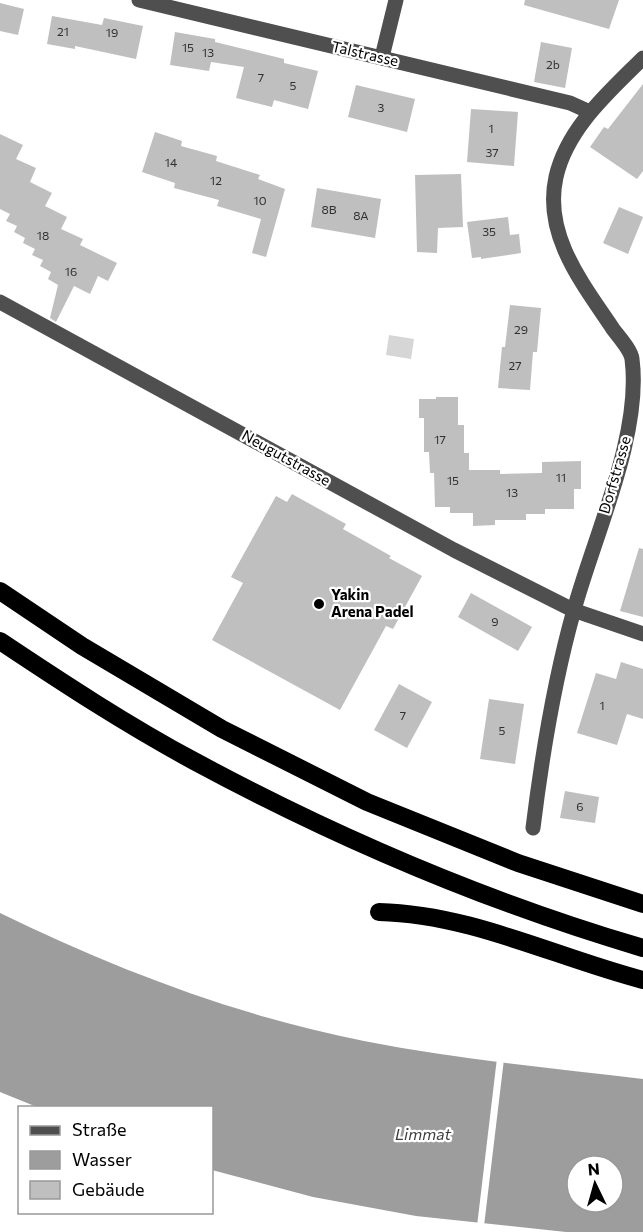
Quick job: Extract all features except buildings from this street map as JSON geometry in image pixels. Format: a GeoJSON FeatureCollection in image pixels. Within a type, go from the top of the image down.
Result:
{"type":"FeatureCollection","features":[{"type":"Feature","properties":{"kind":"highway"},"geometry":{"type":"LineString","coordinates":[[0,591],[82,646],[222,729],[367,802],[518,863],[643,904]]}},
{"type":"Feature","properties":{"kind":"highway"},"geometry":{"type":"LineString","coordinates":[[0,641],[84,697],[162,743],[277,804],[442,879],[516,907],[643,948]]}},
{"type":"Feature","properties":{"kind":"highway"},"geometry":{"type":"LineString","coordinates":[[379,912],[412,914],[463,924],[643,980]]}},
{"type":"Feature","properties":{"kind":"street","name":"Talstrasse"},"geometry":{"type":"LineString","coordinates":[[139,0],[570,103],[590,112]]}},
{"type":"Feature","properties":{"kind":"street"},"geometry":{"type":"LineString","coordinates":[[381,57],[396,0]]}},
{"type":"Feature","properties":{"kind":"street","name":"Dorfstrasse"},"geometry":{"type":"LineString","coordinates":[[533,828],[555,686],[573,610],[625,444],[638,354],[580,280],[560,240],[554,219],[556,176],[570,142],[590,112],[643,58]]}},
{"type":"Feature","properties":{"kind":"street","name":"Neugutstrasse"},"geometry":{"type":"LineString","coordinates":[[0,302],[444,544],[573,610],[643,634]]}},
{"type":"Feature","properties":{"kind":"shaded area"},"geometry":{"type":"Polygon","coordinates":[[[389,335],[414,339],[411,359],[386,355],[389,335]]]}},
{"type":"Feature","properties":{"kind":"water","name":"Limmat"},"geometry":{"type":"Polygon","coordinates":[[[0,913],[132,972],[223,1004],[317,1031],[433,1053],[643,1079],[643,1232],[566,1232],[416,1216],[313,1197],[213,1170],[213,1106],[35,1106],[0,1092],[0,913]]]}},
{"type":"Feature","properties":{"kind":"pier"},"geometry":{"type":"Polygon","coordinates":[[[497,1058],[504,1059],[484,1226],[477,1226],[497,1058]]]}},
{"type":"Feature","properties":{"kind":"place","name":"Yakin Arena Padel"},"geometry":{"type":"Point","coordinates":[319,604]}}]}
